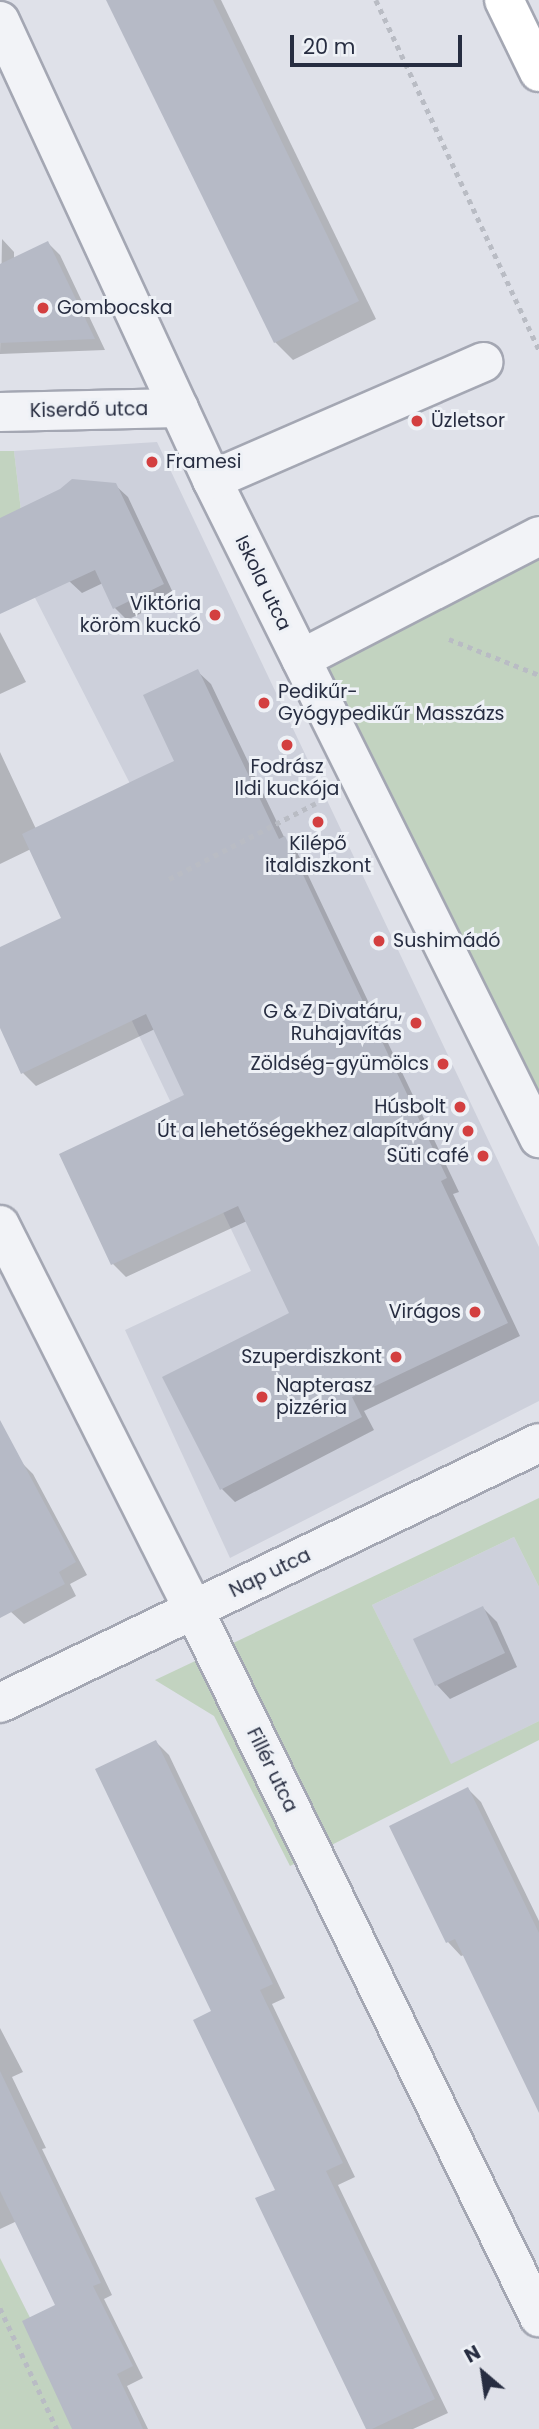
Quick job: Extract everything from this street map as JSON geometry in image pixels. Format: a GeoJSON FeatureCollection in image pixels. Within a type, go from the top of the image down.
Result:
{"type":"FeatureCollection","features":[{"type":"Feature","properties":{"kind":"main road"},"geometry":{"type":"LineString","coordinates":[[504,0],[539,72]]}},
{"type":"Feature","properties":{"kind":"street","name":"Iskola utca"},"geometry":{"type":"LineString","coordinates":[[0,22],[212,480],[539,1138]]}},
{"type":"Feature","properties":{"kind":"street"},"geometry":{"type":"LineString","coordinates":[[212,480],[484,362]]}},
{"type":"Feature","properties":{"kind":"street","name":"Kiserdő utca"},"geometry":{"type":"LineString","coordinates":[[0,412],[179,408]]}},
{"type":"Feature","properties":{"kind":"street"},"geometry":{"type":"LineString","coordinates":[[301,659],[539,536]]}},
{"type":"Feature","properties":{"kind":"street","name":"Fillér utca"},"geometry":{"type":"LineString","coordinates":[[0,1225],[194,1610],[539,2317]]}},
{"type":"Feature","properties":{"kind":"street","name":"Nap utca"},"geometry":{"type":"LineString","coordinates":[[0,1703],[539,1443]]}},
{"type":"Feature","properties":{"kind":"path"},"geometry":{"type":"LineString","coordinates":[[376,0],[539,350]]}},
{"type":"Feature","properties":{"kind":"path"},"geometry":{"type":"LineString","coordinates":[[386,615],[539,675]]}},
{"type":"Feature","properties":{"kind":"path"},"geometry":{"type":"LineString","coordinates":[[169,879],[361,780]]}},
{"type":"Feature","properties":{"kind":"path"},"geometry":{"type":"LineString","coordinates":[[0,2308],[57,2429]]}},
{"type":"Feature","properties":{"kind":"shaded area"},"geometry":{"type":"Polygon","coordinates":[[[157,442],[539,1247],[539,1401],[230,1558],[125,1330],[251,1271],[74,899],[167,856],[30,588],[14,451],[157,442]]]}},
{"type":"Feature","properties":{"kind":"shaded area"},"geometry":{"type":"Polygon","coordinates":[[[514,1537],[539,1587],[539,1721],[451,1765],[372,1605],[514,1537]]]}},
{"type":"Feature","properties":{"kind":"green space"},"geometry":{"type":"Polygon","coordinates":[[[0,451],[14,451],[30,588],[0,601],[0,451]]]}},
{"type":"Feature","properties":{"kind":"green space"},"geometry":{"type":"Polygon","coordinates":[[[539,553],[539,1130],[319,666],[539,553]]]}},
{"type":"Feature","properties":{"kind":"green space"},"geometry":{"type":"Polygon","coordinates":[[[539,1498],[539,1587],[514,1537],[372,1605],[451,1764],[539,1721],[539,1740],[290,1866],[214,1716],[155,1680],[539,1498]]]}},
{"type":"Feature","properties":{"kind":"green space"},"geometry":{"type":"Polygon","coordinates":[[[0,2258],[86,2429],[0,2429],[0,2258]]]}},
{"type":"Feature","properties":{"kind":"building"},"geometry":{"type":"Polygon","coordinates":[[[106,0],[213,0],[359,301],[274,343],[106,0]]]}},
{"type":"Feature","properties":{"kind":"building"},"geometry":{"type":"Polygon","coordinates":[[[48,241],[95,339],[0,343],[0,264],[48,241]]]}},
{"type":"Feature","properties":{"kind":"building"},"geometry":{"type":"Polygon","coordinates":[[[72,479],[116,483],[164,584],[113,609],[95,570],[0,614],[0,518],[60,489],[72,479]]]}},
{"type":"Feature","properties":{"kind":"building"},"geometry":{"type":"Polygon","coordinates":[[[198,669],[279,839],[285,836],[447,1178],[441,1181],[508,1323],[352,1397],[362,1417],[220,1490],[162,1377],[289,1313],[238,1206],[111,1265],[59,1154],[184,1095],[146,1014],[21,1074],[0,1028],[0,947],[61,918],[22,834],[174,761],[143,695],[198,669]]]}},
{"type":"Feature","properties":{"kind":"building"},"geometry":{"type":"Polygon","coordinates":[[[0,1420],[76,1562],[59,1572],[65,1584],[0,1618],[0,1420]]]}},
{"type":"Feature","properties":{"kind":"building"},"geometry":{"type":"Polygon","coordinates":[[[483,1606],[505,1653],[435,1686],[413,1639],[483,1606]]]}},
{"type":"Feature","properties":{"kind":"building"},"geometry":{"type":"Polygon","coordinates":[[[156,1740],[273,1984],[260,1990],[343,2163],[326,2171],[435,2399],[372,2429],[366,2429],[255,2198],[275,2190],[193,2020],[211,2011],[95,1769],[156,1740]]]}},
{"type":"Feature","properties":{"kind":"building"},"geometry":{"type":"Polygon","coordinates":[[[468,1787],[539,1933],[539,2113],[455,1939],[446,1943],[389,1826],[468,1787]]]}},
{"type":"Feature","properties":{"kind":"building"},"geometry":{"type":"Polygon","coordinates":[[[0,2071],[101,2283],[93,2286],[133,2366],[117,2374],[143,2429],[72,2429],[22,2321],[55,2305],[0,2191],[0,2071]]]}},
{"type":"Feature","properties":{"kind":"place","name":"Gombocska"},"geometry":{"type":"Point","coordinates":[43,308]}},
{"type":"Feature","properties":{"kind":"place","name":"Üzletsor"},"geometry":{"type":"Point","coordinates":[417,421]}},
{"type":"Feature","properties":{"kind":"place","name":"Framesi"},"geometry":{"type":"Point","coordinates":[152,462]}},
{"type":"Feature","properties":{"kind":"place","name":"Viktória köröm kuckó"},"geometry":{"type":"Point","coordinates":[215,615]}},
{"type":"Feature","properties":{"kind":"place","name":"Pedikűr- Gyógypedikűr Masszázs"},"geometry":{"type":"Point","coordinates":[264,703]}},
{"type":"Feature","properties":{"kind":"place","name":"Fodrász Ildi kuckója"},"geometry":{"type":"Point","coordinates":[287,745]}},
{"type":"Feature","properties":{"kind":"place","name":"Kilépő italdiszkont"},"geometry":{"type":"Point","coordinates":[318,822]}},
{"type":"Feature","properties":{"kind":"place","name":"Sushimádó"},"geometry":{"type":"Point","coordinates":[379,941]}},
{"type":"Feature","properties":{"kind":"place","name":"G & Z Divatáru, Ruhajavítás"},"geometry":{"type":"Point","coordinates":[416,1023]}},
{"type":"Feature","properties":{"kind":"place","name":"Zöldség-gyümölcs"},"geometry":{"type":"Point","coordinates":[443,1064]}},
{"type":"Feature","properties":{"kind":"place","name":"Húsbolt"},"geometry":{"type":"Point","coordinates":[460,1107]}},
{"type":"Feature","properties":{"kind":"place","name":"Út a lehetőségekhez alapítvány"},"geometry":{"type":"Point","coordinates":[468,1131]}},
{"type":"Feature","properties":{"kind":"place","name":"Süti café"},"geometry":{"type":"Point","coordinates":[483,1156]}},
{"type":"Feature","properties":{"kind":"place","name":"Virágos"},"geometry":{"type":"Point","coordinates":[475,1312]}},
{"type":"Feature","properties":{"kind":"place","name":"Szuperdiszkont"},"geometry":{"type":"Point","coordinates":[396,1357]}},
{"type":"Feature","properties":{"kind":"place","name":"Napterasz pizzéria"},"geometry":{"type":"Point","coordinates":[262,1397]}}]}
